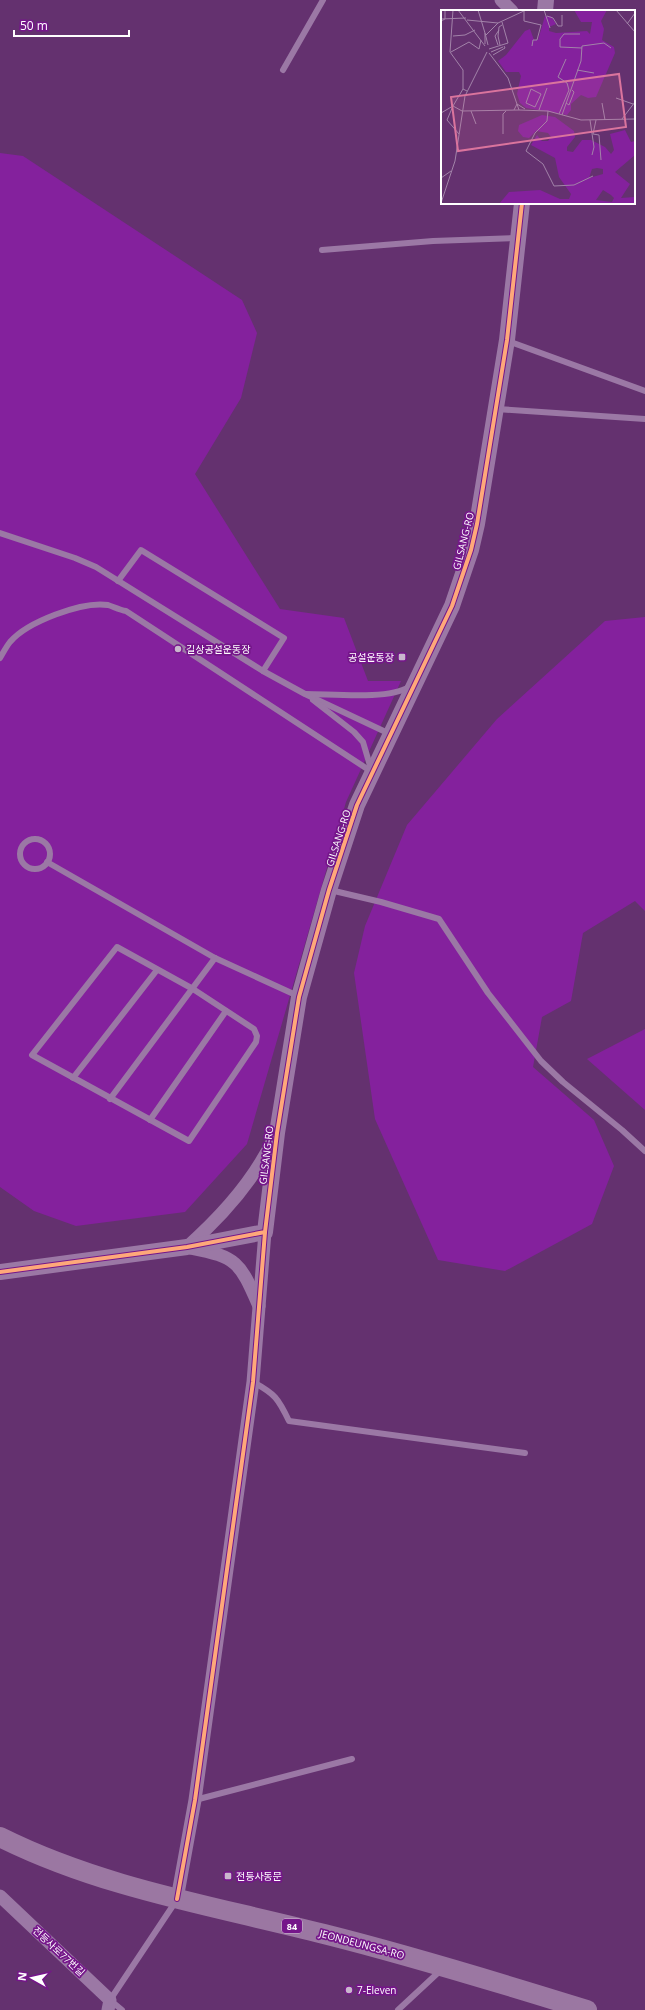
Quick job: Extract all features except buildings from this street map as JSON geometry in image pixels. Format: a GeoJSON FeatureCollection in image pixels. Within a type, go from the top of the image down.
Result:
{"type":"FeatureCollection","features":[{"type":"Feature","properties":{"kind":"main road","name":"JEONDEUNGSA-RO"},"geometry":{"type":"LineString","coordinates":[[0,1837],[73,1869],[130,1887],[177,1900],[324,1934],[444,1967],[587,2010]]}},
{"type":"Feature","properties":{"kind":"street"},"geometry":{"type":"LineString","coordinates":[[501,0],[511,10]]}},
{"type":"Feature","properties":{"kind":"street"},"geometry":{"type":"LineString","coordinates":[[545,10],[546,0]]}},
{"type":"Feature","properties":{"kind":"street","name":"GILSANG-RO"},"geometry":{"type":"LineString","coordinates":[[265,1232],[277,1133],[299,997],[329,890],[357,805],[452,606],[471,550],[497,409],[507,340],[522,204]]}},
{"type":"Feature","properties":{"kind":"street"},"geometry":{"type":"LineString","coordinates":[[187,1247],[216,1221],[248,1182],[264,1158],[277,1133]]}},
{"type":"Feature","properties":{"kind":"street"},"geometry":{"type":"LineString","coordinates":[[0,1272],[187,1247],[265,1232],[253,1382],[195,1800],[177,1900]]}},
{"type":"Feature","properties":{"kind":"street"},"geometry":{"type":"LineString","coordinates":[[187,1247],[225,1256],[237,1265],[246,1278],[259,1307]]}},
{"type":"Feature","properties":{"kind":"street","name":"전등사로77번길"},"geometry":{"type":"LineString","coordinates":[[0,1896],[109,2005]]}},
{"type":"Feature","properties":{"kind":"lane"},"geometry":{"type":"LineString","coordinates":[[283,70],[323,0]]}},
{"type":"Feature","properties":{"kind":"lane"},"geometry":{"type":"LineString","coordinates":[[322,250],[433,242],[518,238]]}},
{"type":"Feature","properties":{"kind":"lane"},"geometry":{"type":"LineString","coordinates":[[507,340],[645,391]]}},
{"type":"Feature","properties":{"kind":"lane"},"geometry":{"type":"LineString","coordinates":[[497,409],[645,419]]}},
{"type":"Feature","properties":{"kind":"lane"},"geometry":{"type":"LineString","coordinates":[[0,533],[75,558],[96,567],[304,694],[390,734]]}},
{"type":"Feature","properties":{"kind":"lane"},"geometry":{"type":"LineString","coordinates":[[118,580],[140,550],[284,638],[263,670]]}},
{"type":"Feature","properties":{"kind":"lane"},"geometry":{"type":"LineString","coordinates":[[0,658],[10,642],[30,627],[60,612],[89,606],[108,605],[126,612],[372,772]]}},
{"type":"Feature","properties":{"kind":"lane"},"geometry":{"type":"LineString","coordinates":[[304,694],[400,693],[415,684]]}},
{"type":"Feature","properties":{"kind":"lane"},"geometry":{"type":"LineString","coordinates":[[304,694],[354,732],[363,742],[372,772]]}},
{"type":"Feature","properties":{"kind":"lane"},"geometry":{"type":"LineString","coordinates":[[38,839],[46,844],[50,853],[48,862],[40,868],[35,869],[26,866],[20,853],[24,844],[38,839]]}},
{"type":"Feature","properties":{"kind":"lane"},"geometry":{"type":"LineString","coordinates":[[48,862],[214,958],[299,997]]}},
{"type":"Feature","properties":{"kind":"lane"},"geometry":{"type":"LineString","coordinates":[[329,890],[381,902],[439,919],[488,993],[541,1061],[563,1082],[622,1130],[645,1151]]}},
{"type":"Feature","properties":{"kind":"lane"},"geometry":{"type":"LineString","coordinates":[[117,948],[193,989],[254,1029],[257,1036],[256,1042],[189,1141],[32,1055],[117,948]]}},
{"type":"Feature","properties":{"kind":"lane"},"geometry":{"type":"LineString","coordinates":[[110,1099],[193,989],[214,958]]}},
{"type":"Feature","properties":{"kind":"lane"},"geometry":{"type":"LineString","coordinates":[[73,1078],[157,970]]}},
{"type":"Feature","properties":{"kind":"lane"},"geometry":{"type":"LineString","coordinates":[[150,1120],[226,1011]]}},
{"type":"Feature","properties":{"kind":"lane"},"geometry":{"type":"LineString","coordinates":[[253,1382],[267,1389],[278,1398],[289,1421],[525,1453]]}},
{"type":"Feature","properties":{"kind":"lane"},"geometry":{"type":"LineString","coordinates":[[195,1800],[352,1759]]}},
{"type":"Feature","properties":{"kind":"lane"},"geometry":{"type":"LineString","coordinates":[[122,2010],[109,2005],[177,1900]]}},
{"type":"Feature","properties":{"kind":"lane"},"geometry":{"type":"LineString","coordinates":[[398,2010],[444,1967]]}},
{"type":"Feature","properties":{"kind":"shaded area","name":"길상공설운동장"},"geometry":{"type":"Polygon","coordinates":[[[0,153],[23,156],[242,300],[257,333],[241,398],[195,474],[280,609],[344,618],[368,681],[401,681],[346,802],[247,1144],[185,1212],[76,1226],[34,1211],[0,1187],[0,153]]]}},
{"type":"Feature","properties":{"kind":"shaded area"},"geometry":{"type":"Polygon","coordinates":[[[645,617],[645,911],[635,901],[583,933],[571,1001],[542,1017],[533,1067],[594,1120],[614,1166],[592,1224],[505,1271],[438,1260],[375,1119],[354,973],[365,926],[407,825],[497,719],[605,621],[645,617]]]}},
{"type":"Feature","properties":{"kind":"shaded area"},"geometry":{"type":"Polygon","coordinates":[[[645,1029],[645,1110],[587,1059],[645,1029]]]}},
{"type":"Feature","properties":{"kind":"cycle path"},"geometry":{"type":"LineString","coordinates":[[0,1272],[187,1247],[265,1232],[277,1133],[299,997],[329,890],[357,805],[452,606],[471,550],[477,524],[507,340],[522,204]]}},
{"type":"Feature","properties":{"kind":"cycle path"},"geometry":{"type":"LineString","coordinates":[[177,1899],[195,1800],[253,1382],[265,1232]]}},
{"type":"Feature","properties":{"kind":"place","name":"길상공설운동장"},"geometry":{"type":"Point","coordinates":[178,649]}},
{"type":"Feature","properties":{"kind":"place","name":"공설운동장"},"geometry":{"type":"Point","coordinates":[402,657]}},
{"type":"Feature","properties":{"kind":"place","name":"전등사동문"},"geometry":{"type":"Point","coordinates":[228,1876]}},
{"type":"Feature","properties":{"kind":"place","name":"7-Eleven"},"geometry":{"type":"Point","coordinates":[349,1990]}}]}
